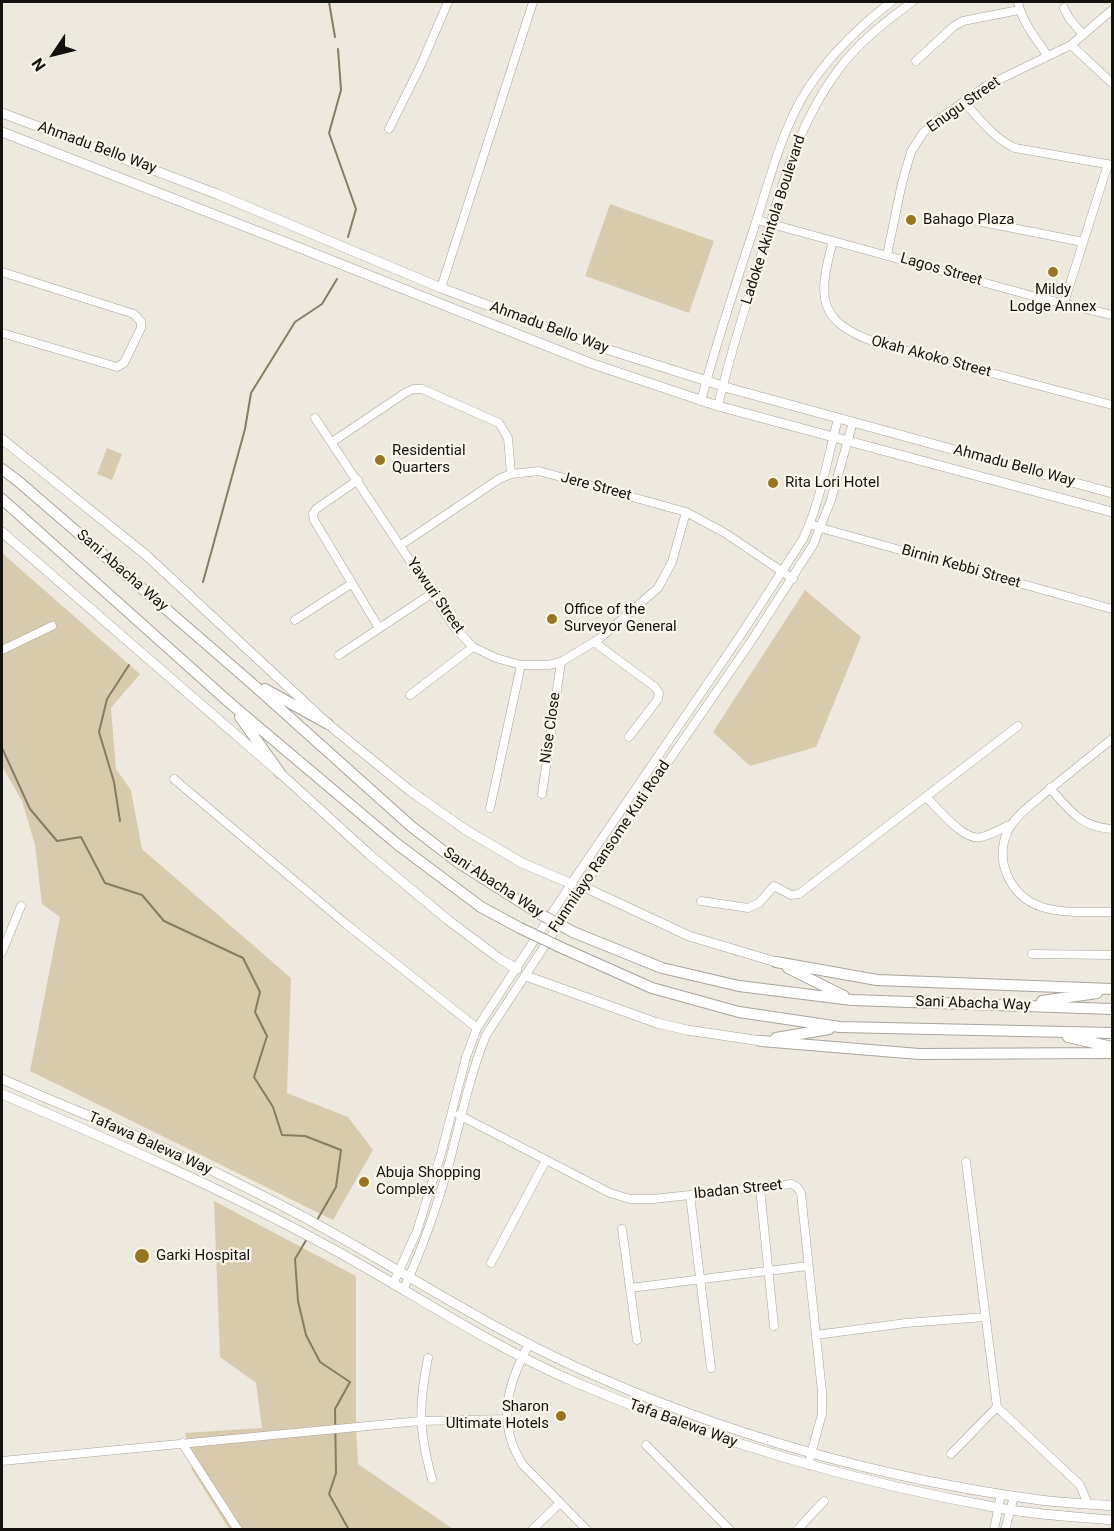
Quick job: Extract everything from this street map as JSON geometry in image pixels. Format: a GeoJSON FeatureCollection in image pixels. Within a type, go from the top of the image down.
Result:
{"type":"FeatureCollection","features":[{"type":"Feature","properties":{"kind":"highway","name":"Sani Abacha Way"},"geometry":{"type":"LineString","coordinates":[[2,469],[248,680],[412,827],[459,863],[538,913],[573,932],[662,968],[739,986],[852,1000],[1113,1009]]}},
{"type":"Feature","properties":{"kind":"highway","name":"Sani Abacha Way"},"geometry":{"type":"LineString","coordinates":[[2,499],[231,704],[445,882],[481,908],[520,928],[663,991],[739,1012],[840,1027],[1113,1033]]}},
{"type":"Feature","properties":{"kind":"highway"},"geometry":{"type":"LineString","coordinates":[[248,680],[328,724]]}},
{"type":"Feature","properties":{"kind":"highway"},"geometry":{"type":"LineString","coordinates":[[231,704],[280,773]]}},
{"type":"Feature","properties":{"kind":"highway"},"geometry":{"type":"LineString","coordinates":[[776,962],[877,980],[1113,990]]}},
{"type":"Feature","properties":{"kind":"highway"},"geometry":{"type":"LineString","coordinates":[[776,962],[852,1000]]}},
{"type":"Feature","properties":{"kind":"highway"},"geometry":{"type":"LineString","coordinates":[[1016,1005],[1113,990]]}},
{"type":"Feature","properties":{"kind":"highway"},"geometry":{"type":"LineString","coordinates":[[761,1041],[840,1027]]}},
{"type":"Feature","properties":{"kind":"highway"},"geometry":{"type":"LineString","coordinates":[[1047,1033],[1113,1047]]}},
{"type":"Feature","properties":{"kind":"highway"},"geometry":{"type":"LineString","coordinates":[[761,1041],[918,1054],[1113,1053]]}},
{"type":"Feature","properties":{"kind":"main road","name":"Ahmadu Bello Way"},"geometry":{"type":"LineString","coordinates":[[2,113],[217,194],[441,288],[591,344],[722,387],[1113,493]]}},
{"type":"Feature","properties":{"kind":"main road","name":"Ahmadu Bello Way"},"geometry":{"type":"LineString","coordinates":[[2,132],[542,345],[718,406],[1113,512]]}},
{"type":"Feature","properties":{"kind":"main road","name":"Sani Abacha Way"},"geometry":{"type":"LineString","coordinates":[[2,439],[146,555],[328,724],[409,790],[466,830],[522,864],[572,884]]}},
{"type":"Feature","properties":{"kind":"main road"},"geometry":{"type":"LineString","coordinates":[[2,532],[280,773],[370,855],[448,920],[517,969]]}},
{"type":"Feature","properties":{"kind":"main road"},"geometry":{"type":"LineString","coordinates":[[584,886],[689,936],[776,962]]}},
{"type":"Feature","properties":{"kind":"main road"},"geometry":{"type":"LineString","coordinates":[[526,976],[657,1023],[761,1041]]}},
{"type":"Feature","properties":{"kind":"main road","name":"Tafawa Balewa Way"},"geometry":{"type":"LineString","coordinates":[[2,1079],[148,1140],[296,1213]]}},
{"type":"Feature","properties":{"kind":"main road","name":"Tafawa Balewa Way"},"geometry":{"type":"LineString","coordinates":[[2,1094],[122,1145],[290,1226]]}},
{"type":"Feature","properties":{"kind":"main road","name":"Tafa Balewa Way"},"geometry":{"type":"LineString","coordinates":[[296,1213],[529,1344],[664,1404],[717,1423],[880,1471],[1014,1496],[1113,1506]]}},
{"type":"Feature","properties":{"kind":"main road","name":"Tafa Balewa Way"},"geometry":{"type":"LineString","coordinates":[[290,1226],[522,1357],[575,1382],[711,1435],[808,1465],[920,1493],[1011,1509],[1113,1520]]}},
{"type":"Feature","properties":{"kind":"street"},"geometry":{"type":"LineString","coordinates":[[389,129],[420,67],[448,2]]}},
{"type":"Feature","properties":{"kind":"street"},"geometry":{"type":"LineString","coordinates":[[441,288],[533,2]]}},
{"type":"Feature","properties":{"kind":"street","name":"Ladoke Akintola Boulevard"},"geometry":{"type":"LineString","coordinates":[[701,400],[780,148],[803,98],[827,62],[857,29],[891,2]]}},
{"type":"Feature","properties":{"kind":"street","name":"Ladoke Akintola Boulevard"},"geometry":{"type":"LineString","coordinates":[[718,406],[794,151],[816,104],[851,54],[866,38],[912,2]]}},
{"type":"Feature","properties":{"kind":"street"},"geometry":{"type":"LineString","coordinates":[[916,61],[954,26],[1019,6],[1028,27],[1048,56]]}},
{"type":"Feature","properties":{"kind":"street"},"geometry":{"type":"LineString","coordinates":[[1064,8],[1083,35]]}},
{"type":"Feature","properties":{"kind":"street","name":"Enugu Street"},"geometry":{"type":"LineString","coordinates":[[887,255],[911,152],[923,134],[935,122],[986,86],[1071,45],[1113,10]]}},
{"type":"Feature","properties":{"kind":"street"},"geometry":{"type":"LineString","coordinates":[[1071,45],[1113,83]]}},
{"type":"Feature","properties":{"kind":"street"},"geometry":{"type":"LineString","coordinates":[[964,102],[1003,142],[1015,148],[1110,164],[1064,303]]}},
{"type":"Feature","properties":{"kind":"street","name":"Lagos Street"},"geometry":{"type":"LineString","coordinates":[[757,220],[1113,315]]}},
{"type":"Feature","properties":{"kind":"street"},"geometry":{"type":"LineString","coordinates":[[972,220],[1083,242]]}},
{"type":"Feature","properties":{"kind":"street","name":"Okah Akoko Street"},"geometry":{"type":"LineString","coordinates":[[833,241],[823,283],[824,299],[830,314],[838,324],[851,333],[875,342],[1113,405]]}},
{"type":"Feature","properties":{"kind":"street"},"geometry":{"type":"LineString","coordinates":[[2,272],[134,314],[141,322],[141,328],[124,363],[117,368],[2,333]]}},
{"type":"Feature","properties":{"kind":"street"},"geometry":{"type":"LineString","coordinates":[[332,442],[405,393],[413,389],[422,389],[499,423],[508,438],[511,474]]}},
{"type":"Feature","properties":{"kind":"street","name":"Yawuri Street"},"geometry":{"type":"LineString","coordinates":[[315,417],[454,627],[473,647],[496,658],[521,664],[548,665],[561,662],[594,642],[658,588],[672,562],[686,512]]}},
{"type":"Feature","properties":{"kind":"street","name":"Funmilayo Ransome Kuti Road"},"geometry":{"type":"LineString","coordinates":[[393,1284],[417,1231],[453,1112],[466,1057],[477,1028],[783,573],[811,524],[838,419]]}},
{"type":"Feature","properties":{"kind":"street","name":"Funmilayo Ransome Kuti Road"},"geometry":{"type":"LineString","coordinates":[[403,1290],[442,1189],[475,1062],[486,1035],[792,579],[821,528],[852,422]]}},
{"type":"Feature","properties":{"kind":"street","name":"Jere Street"},"geometry":{"type":"LineString","coordinates":[[401,545],[499,479],[511,474],[539,471],[686,512],[725,533],[792,579]]}},
{"type":"Feature","properties":{"kind":"street"},"geometry":{"type":"LineString","coordinates":[[358,480],[316,509],[313,514],[314,520],[351,584],[379,628]]}},
{"type":"Feature","properties":{"kind":"street","name":"Birnin Kebbi Street"},"geometry":{"type":"LineString","coordinates":[[811,524],[1113,609]]}},
{"type":"Feature","properties":{"kind":"street"},"geometry":{"type":"LineString","coordinates":[[295,621],[351,584]]}},
{"type":"Feature","properties":{"kind":"street"},"geometry":{"type":"LineString","coordinates":[[339,655],[431,594]]}},
{"type":"Feature","properties":{"kind":"street"},"geometry":{"type":"LineString","coordinates":[[2,650],[52,626]]}},
{"type":"Feature","properties":{"kind":"street"},"geometry":{"type":"LineString","coordinates":[[594,642],[655,687],[659,693],[658,699],[629,737]]}},
{"type":"Feature","properties":{"kind":"street"},"geometry":{"type":"LineString","coordinates":[[410,695],[473,647]]}},
{"type":"Feature","properties":{"kind":"street","name":"Nise Close"},"geometry":{"type":"LineString","coordinates":[[542,794],[561,662]]}},
{"type":"Feature","properties":{"kind":"street"},"geometry":{"type":"LineString","coordinates":[[490,808],[521,664]]}},
{"type":"Feature","properties":{"kind":"street"},"geometry":{"type":"LineString","coordinates":[[702,901],[748,908],[759,903],[774,886],[791,895],[799,894],[1018,726]]}},
{"type":"Feature","properties":{"kind":"street"},"geometry":{"type":"LineString","coordinates":[[1113,739],[1024,810],[1012,824],[1002,850],[1004,867],[1010,882],[1035,906],[1049,910],[1113,912]]}},
{"type":"Feature","properties":{"kind":"street"},"geometry":{"type":"LineString","coordinates":[[174,779],[346,924],[477,1028]]}},
{"type":"Feature","properties":{"kind":"street"},"geometry":{"type":"LineString","coordinates":[[1050,788],[1081,821],[1096,827],[1113,829]]}},
{"type":"Feature","properties":{"kind":"street"},"geometry":{"type":"LineString","coordinates":[[926,797],[963,833],[972,838],[980,838],[1012,824]]}},
{"type":"Feature","properties":{"kind":"street"},"geometry":{"type":"LineString","coordinates":[[2,952],[21,906]]}},
{"type":"Feature","properties":{"kind":"street"},"geometry":{"type":"LineString","coordinates":[[1032,954],[1113,956]]}},
{"type":"Feature","properties":{"kind":"street","name":"Ibadan Street"},"geometry":{"type":"LineString","coordinates":[[453,1112],[610,1193],[630,1198],[653,1199],[792,1184],[797,1187],[801,1192],[822,1392],[822,1414],[808,1465]]}},
{"type":"Feature","properties":{"kind":"street"},"geometry":{"type":"LineString","coordinates":[[491,1263],[546,1160]]}},
{"type":"Feature","properties":{"kind":"street"},"geometry":{"type":"LineString","coordinates":[[966,1162],[997,1407],[1080,1485],[1088,1504]]}},
{"type":"Feature","properties":{"kind":"street"},"geometry":{"type":"LineString","coordinates":[[760,1188],[774,1326]]}},
{"type":"Feature","properties":{"kind":"street"},"geometry":{"type":"LineString","coordinates":[[690,1195],[711,1368]]}},
{"type":"Feature","properties":{"kind":"street"},"geometry":{"type":"LineString","coordinates":[[622,1229],[637,1340]]}},
{"type":"Feature","properties":{"kind":"street"},"geometry":{"type":"LineString","coordinates":[[630,1288],[808,1266]]}},
{"type":"Feature","properties":{"kind":"street"},"geometry":{"type":"LineString","coordinates":[[816,1335],[906,1323],[985,1317]]}},
{"type":"Feature","properties":{"kind":"street"},"geometry":{"type":"LineString","coordinates":[[529,1344],[511,1382],[507,1401],[507,1419],[515,1453],[523,1465],[587,1530]]}},
{"type":"Feature","properties":{"kind":"street"},"geometry":{"type":"LineString","coordinates":[[428,1358],[421,1399],[420,1422],[432,1479]]}},
{"type":"Feature","properties":{"kind":"street"},"geometry":{"type":"LineString","coordinates":[[951,1454],[997,1407]]}},
{"type":"Feature","properties":{"kind":"street"},"geometry":{"type":"LineString","coordinates":[[2,1461],[357,1427],[507,1419]]}},
{"type":"Feature","properties":{"kind":"street"},"geometry":{"type":"LineString","coordinates":[[182,1443],[238,1530]]}},
{"type":"Feature","properties":{"kind":"street"},"geometry":{"type":"LineString","coordinates":[[646,1445],[730,1530]]}},
{"type":"Feature","properties":{"kind":"street"},"geometry":{"type":"LineString","coordinates":[[994,1530],[1001,1494]]}},
{"type":"Feature","properties":{"kind":"street"},"geometry":{"type":"LineString","coordinates":[[1005,1530],[1014,1496]]}},
{"type":"Feature","properties":{"kind":"street"},"geometry":{"type":"LineString","coordinates":[[797,1530],[824,1501]]}},
{"type":"Feature","properties":{"kind":"street"},"geometry":{"type":"LineString","coordinates":[[532,1530],[560,1503]]}},
{"type":"Feature","properties":{"kind":"shaded area"},"geometry":{"type":"Polygon","coordinates":[[[610,204],[714,241],[689,313],[585,276],[610,204]]]}},
{"type":"Feature","properties":{"kind":"shaded area"},"geometry":{"type":"Polygon","coordinates":[[[107,448],[122,454],[112,480],[97,474],[107,448]]]}},
{"type":"Feature","properties":{"kind":"shaded area"},"geometry":{"type":"Polygon","coordinates":[[[2,553],[140,674],[111,708],[116,769],[131,790],[142,849],[291,978],[287,1093],[348,1117],[373,1150],[333,1220],[30,1071],[60,917],[42,904],[35,845],[22,801],[2,766],[2,553]]]}},
{"type":"Feature","properties":{"kind":"shaded area"},"geometry":{"type":"Polygon","coordinates":[[[805,590],[861,637],[816,747],[750,766],[713,732],[805,590]]]}},
{"type":"Feature","properties":{"kind":"shaded area"},"geometry":{"type":"Polygon","coordinates":[[[214,1201],[356,1276],[358,1464],[453,1529],[229,1529],[192,1470],[185,1433],[262,1428],[256,1383],[220,1357],[214,1201]]]}},
{"type":"Feature","properties":{"kind":"waterway"},"geometry":{"type":"LineString","coordinates":[[329,2],[335,37]]}},
{"type":"Feature","properties":{"kind":"waterway"},"geometry":{"type":"LineString","coordinates":[[338,49],[341,90],[329,133],[356,209],[348,237]]}},
{"type":"Feature","properties":{"kind":"waterway"},"geometry":{"type":"LineString","coordinates":[[203,582],[245,429],[251,393],[295,322],[322,304],[337,279]]}},
{"type":"Feature","properties":{"kind":"waterway"},"geometry":{"type":"LineString","coordinates":[[120,821],[114,782],[99,732],[107,699],[129,665]]}},
{"type":"Feature","properties":{"kind":"waterway"},"geometry":{"type":"LineString","coordinates":[[2,748],[30,809],[57,841],[81,837],[105,883],[142,895],[164,921],[243,958],[260,992],[255,1012],[267,1036],[254,1077],[273,1107],[282,1135],[305,1136],[341,1150],[336,1187],[316,1222]]}},
{"type":"Feature","properties":{"kind":"waterway"},"geometry":{"type":"LineString","coordinates":[[308,1237],[295,1259],[298,1301],[306,1335],[320,1362],[350,1382],[335,1409],[336,1473],[329,1494],[349,1530]]}},
{"type":"Feature","properties":{"kind":"place","name":"Bahago Plaza"},"geometry":{"type":"Point","coordinates":[911,220]}},
{"type":"Feature","properties":{"kind":"place","name":"Mildy Lodge Annex"},"geometry":{"type":"Point","coordinates":[1053,272]}},
{"type":"Feature","properties":{"kind":"place","name":"Residential Quarters"},"geometry":{"type":"Point","coordinates":[380,460]}},
{"type":"Feature","properties":{"kind":"place","name":"Rita Lori Hotel"},"geometry":{"type":"Point","coordinates":[773,483]}},
{"type":"Feature","properties":{"kind":"place","name":"Office of the Surveyor General"},"geometry":{"type":"Point","coordinates":[552,619]}},
{"type":"Feature","properties":{"kind":"place","name":"Abuja Shopping Complex"},"geometry":{"type":"Point","coordinates":[364,1182]}},
{"type":"Feature","properties":{"kind":"place","name":"Garki Hospital"},"geometry":{"type":"Point","coordinates":[142,1256]}},
{"type":"Feature","properties":{"kind":"place","name":"Sharon Ultimate Hotels"},"geometry":{"type":"Point","coordinates":[561,1416]}}]}
